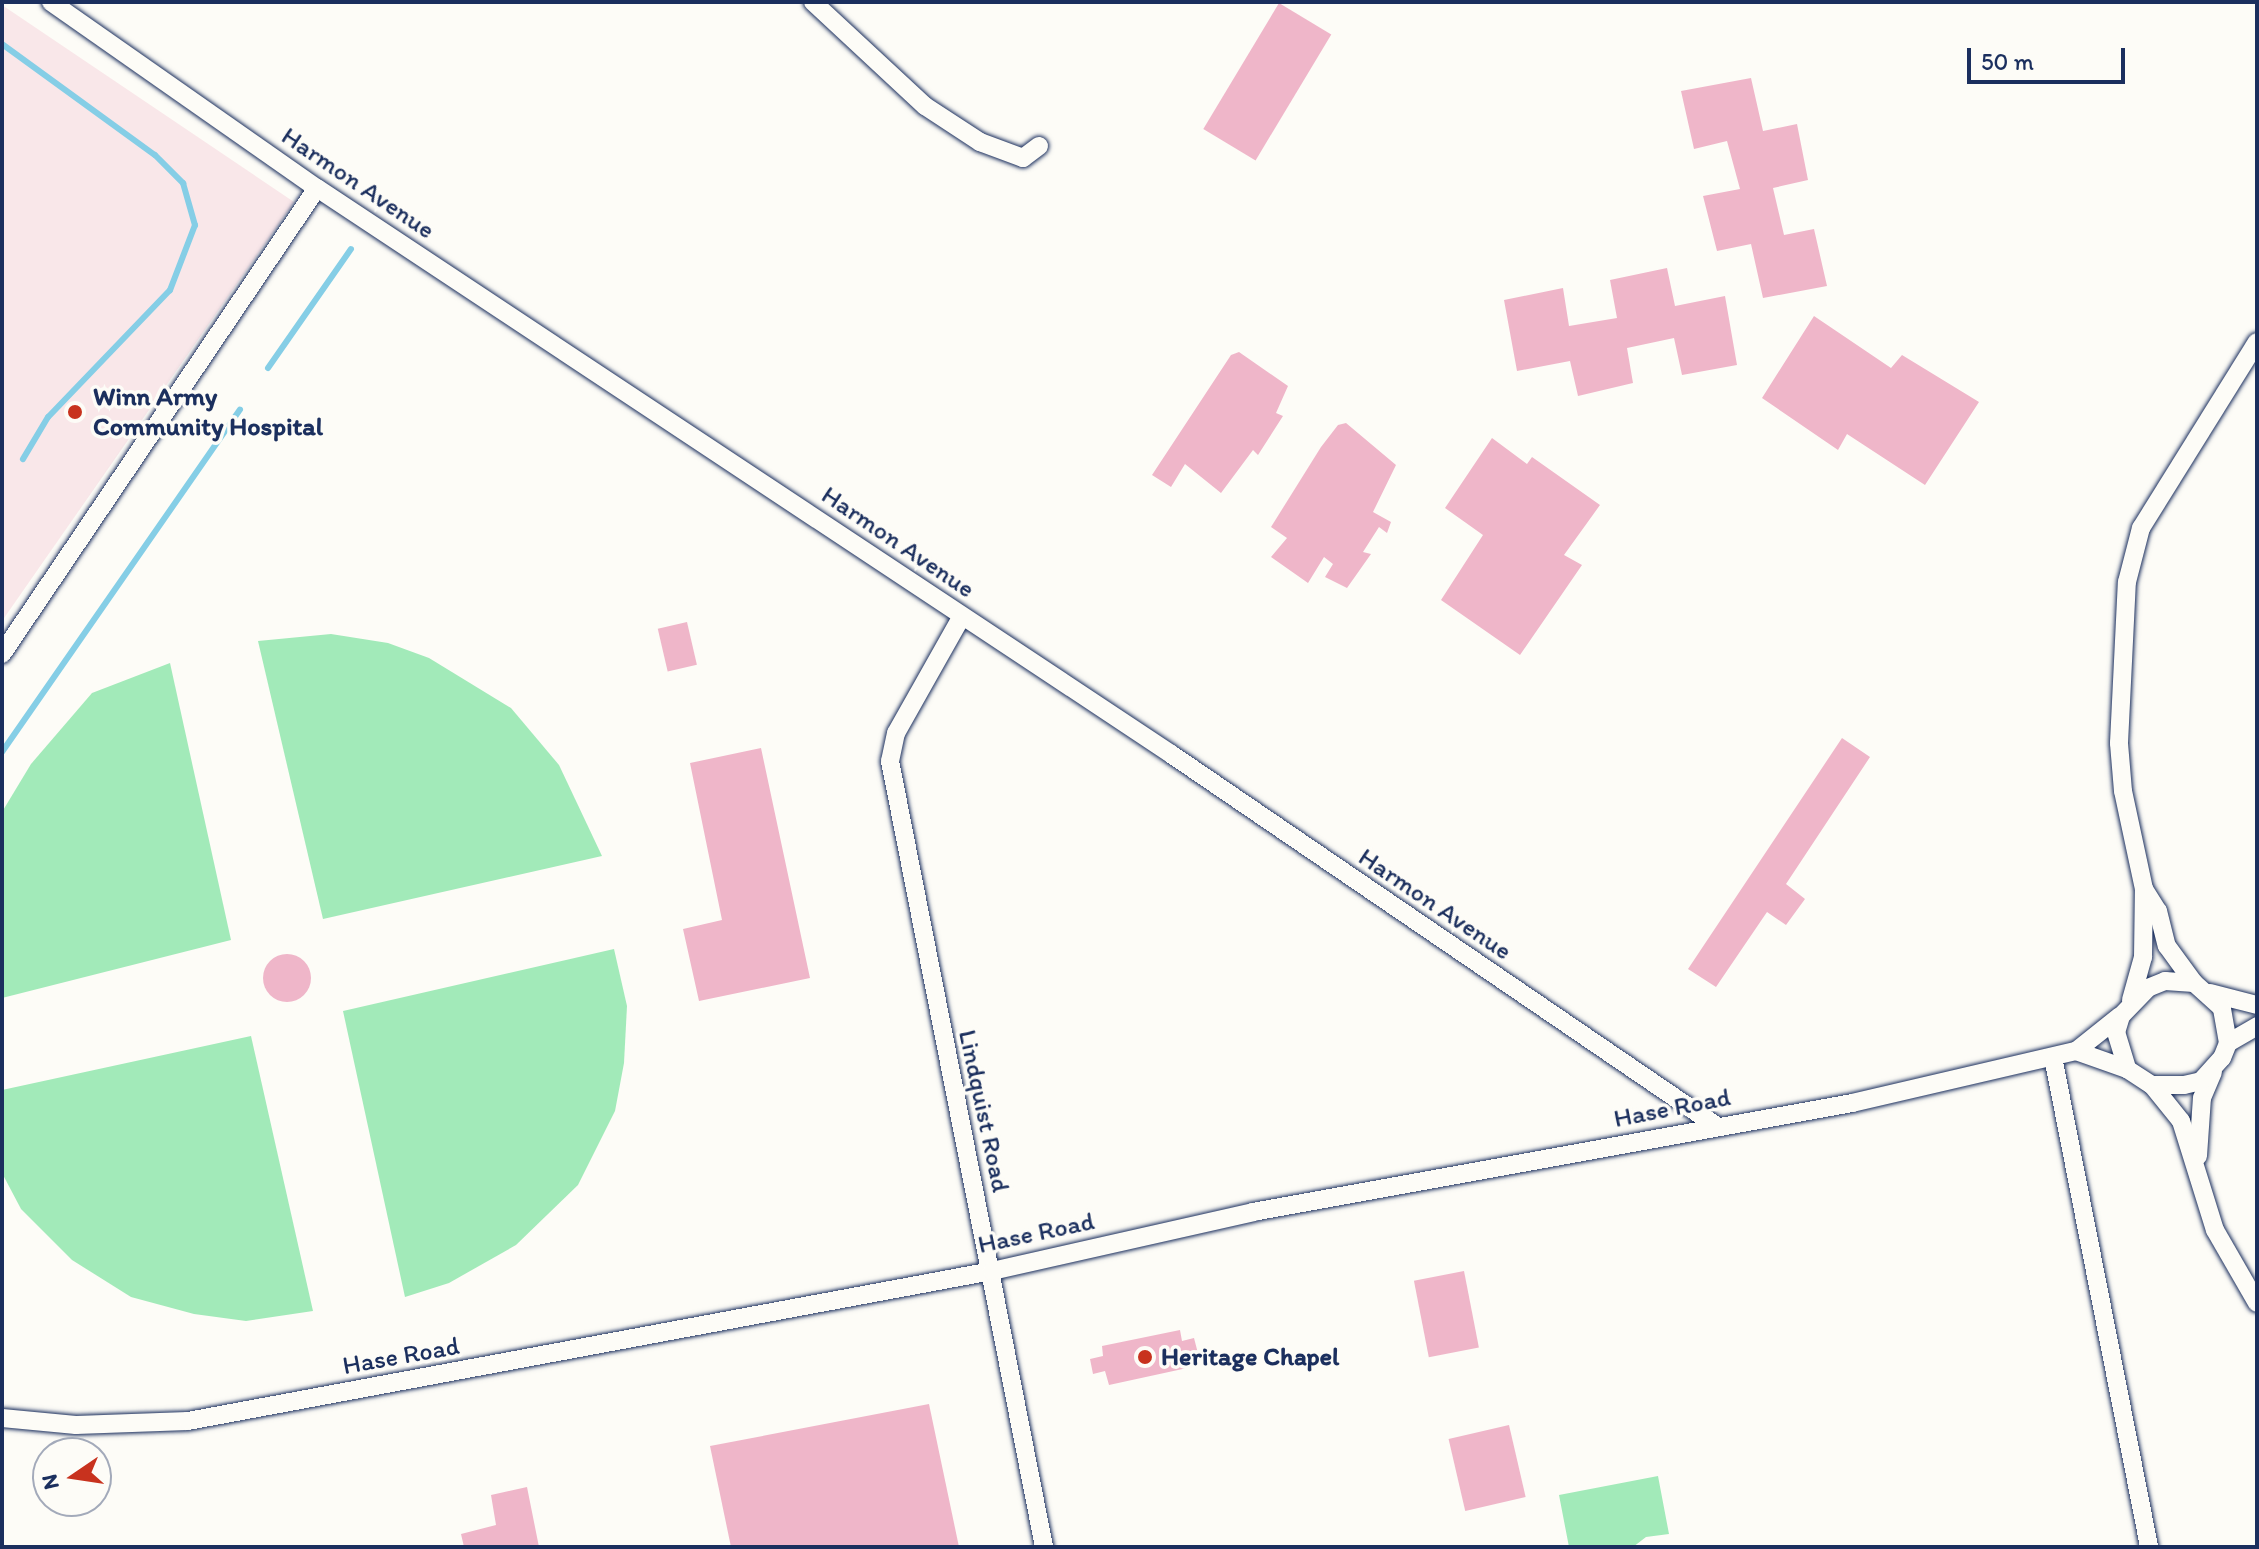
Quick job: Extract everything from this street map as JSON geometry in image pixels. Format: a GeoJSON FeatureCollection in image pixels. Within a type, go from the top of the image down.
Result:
{"type":"FeatureCollection","features":[{"type":"Feature","properties":{"kind":"street","name":"Harmon Avenue"},"geometry":{"type":"LineString","coordinates":[[51,2],[317,188],[962,616],[1715,1125]]}},
{"type":"Feature","properties":{"kind":"street"},"geometry":{"type":"LineString","coordinates":[[813,2],[925,106],[980,142],[1023,158],[1039,146]]}},
{"type":"Feature","properties":{"kind":"street"},"geometry":{"type":"LineString","coordinates":[[2,654],[317,188]]}},
{"type":"Feature","properties":{"kind":"street"},"geometry":{"type":"LineString","coordinates":[[2127,1069],[2116,1032],[2143,957],[2144,889],[2123,791],[2119,743],[2127,582],[2141,528],[2257,342]]}},
{"type":"Feature","properties":{"kind":"street","name":"Lindquist Road"},"geometry":{"type":"LineString","coordinates":[[962,616],[896,733],[890,761],[1044,1547]]}},
{"type":"Feature","properties":{"kind":"street"},"geometry":{"type":"LineString","coordinates":[[2144,889],[2158,911],[2167,946],[2228,1023],[2228,1043],[2202,1098],[2198,1163]]}},
{"type":"Feature","properties":{"kind":"street"},"geometry":{"type":"LineString","coordinates":[[2257,1005],[2202,988],[2165,981],[2126,1008],[2076,1051],[2127,1069],[2152,1085],[2181,1121],[2198,1163],[2215,1230],[2257,1303]]}},
{"type":"Feature","properties":{"kind":"street"},"geometry":{"type":"LineString","coordinates":[[2228,1043],[2257,1026]]}},
{"type":"Feature","properties":{"kind":"street","name":"Hase Road"},"geometry":{"type":"LineString","coordinates":[[2,1418],[76,1425],[188,1421],[992,1271],[1253,1212],[1715,1125],[1852,1103],[2076,1051]]}},
{"type":"Feature","properties":{"kind":"street"},"geometry":{"type":"LineString","coordinates":[[2053,1057],[2149,1547]]}},
{"type":"Feature","properties":{"kind":"street"},"geometry":{"type":"LineString","coordinates":[[2152,1085],[2184,1085],[2213,1072]]}},
{"type":"Feature","properties":{"kind":"shaded area","name":"Winn Army Community Hospital"},"geometry":{"type":"Polygon","coordinates":[[[2,5],[294,202],[2,621],[2,5]]]}},
{"type":"Feature","properties":{"kind":"green space"},"geometry":{"type":"Polygon","coordinates":[[[331,634],[388,643],[429,658],[511,708],[559,765],[602,856],[323,919],[258,641],[331,634]]]}},
{"type":"Feature","properties":{"kind":"green space"},"geometry":{"type":"Polygon","coordinates":[[[170,663],[231,940],[2,998],[2,812],[31,764],[92,693],[170,663]]]}},
{"type":"Feature","properties":{"kind":"green space"},"geometry":{"type":"Polygon","coordinates":[[[614,949],[627,1006],[624,1063],[615,1111],[578,1185],[516,1245],[449,1283],[405,1297],[343,1011],[614,949]]]}},
{"type":"Feature","properties":{"kind":"green space"},"geometry":{"type":"Polygon","coordinates":[[[251,1036],[313,1311],[246,1321],[194,1314],[131,1297],[72,1260],[21,1209],[2,1173],[2,1090],[251,1036]]]}},
{"type":"Feature","properties":{"kind":"green space"},"geometry":{"type":"Polygon","coordinates":[[[1658,1476],[1669,1534],[1646,1537],[1633,1547],[1569,1547],[1559,1495],[1658,1476]]]}},
{"type":"Feature","properties":{"kind":"building"},"geometry":{"type":"Polygon","coordinates":[[[1279,3],[1331,34],[1256,160],[1203,129],[1279,3]]]}},
{"type":"Feature","properties":{"kind":"building"},"geometry":{"type":"Polygon","coordinates":[[[1751,78],[1763,131],[1797,124],[1808,180],[1773,188],[1784,235],[1814,229],[1827,286],[1763,298],[1751,244],[1717,251],[1703,196],[1740,189],[1727,141],[1694,149],[1681,91],[1751,78]]]}},
{"type":"Feature","properties":{"kind":"building"},"geometry":{"type":"Polygon","coordinates":[[[1667,268],[1675,306],[1725,296],[1737,365],[1682,375],[1674,338],[1627,348],[1633,383],[1578,396],[1570,361],[1517,371],[1504,300],[1563,288],[1569,326],[1617,318],[1610,280],[1667,268]]]}},
{"type":"Feature","properties":{"kind":"building"},"geometry":{"type":"Polygon","coordinates":[[[1814,316],[1891,368],[1902,355],[1979,402],[1925,485],[1847,434],[1838,450],[1762,398],[1814,316]]]}},
{"type":"Feature","properties":{"kind":"building"},"geometry":{"type":"Polygon","coordinates":[[[1239,352],[1288,386],[1276,413],[1283,416],[1258,455],[1253,450],[1221,493],[1185,464],[1171,487],[1152,475],[1231,355],[1239,352]]]}},
{"type":"Feature","properties":{"kind":"building"},"geometry":{"type":"Polygon","coordinates":[[[1346,423],[1396,465],[1373,512],[1391,522],[1387,533],[1379,527],[1363,552],[1371,554],[1347,588],[1325,577],[1333,564],[1324,557],[1308,583],[1271,557],[1287,538],[1271,527],[1321,447],[1338,425],[1346,423]]]}},
{"type":"Feature","properties":{"kind":"building"},"geometry":{"type":"Polygon","coordinates":[[[1492,438],[1527,464],[1532,457],[1600,505],[1564,555],[1582,565],[1520,655],[1441,600],[1483,535],[1445,508],[1492,438]]]}},
{"type":"Feature","properties":{"kind":"building"},"geometry":{"type":"Polygon","coordinates":[[[687,622],[697,665],[668,672],[658,629],[687,622]]]}},
{"type":"Feature","properties":{"kind":"building"},"geometry":{"type":"Polygon","coordinates":[[[1842,738],[1870,757],[1786,884],[1805,899],[1786,925],[1767,912],[1716,987],[1688,969],[1842,738]]]}},
{"type":"Feature","properties":{"kind":"building"},"geometry":{"type":"Polygon","coordinates":[[[761,748],[810,978],[699,1001],[683,929],[722,920],[690,763],[761,748]]]}},
{"type":"Feature","properties":{"kind":"building"},"geometry":{"type":"Polygon","coordinates":[[[287,954],[304,961],[311,978],[304,995],[287,1002],[270,995],[263,978],[270,961],[287,954]]]}},
{"type":"Feature","properties":{"kind":"building"},"geometry":{"type":"Polygon","coordinates":[[[1464,1271],[1479,1348],[1429,1357],[1414,1281],[1464,1271]]]}},
{"type":"Feature","properties":{"kind":"building"},"geometry":{"type":"Polygon","coordinates":[[[1180,1330],[1182,1341],[1194,1338],[1201,1365],[1109,1385],[1105,1371],[1093,1374],[1090,1359],[1103,1356],[1102,1346],[1180,1330]]]}},
{"type":"Feature","properties":{"kind":"building"},"geometry":{"type":"Polygon","coordinates":[[[929,1404],[959,1547],[731,1547],[710,1446],[929,1404]]]}},
{"type":"Feature","properties":{"kind":"building"},"geometry":{"type":"Polygon","coordinates":[[[1509,1425],[1526,1497],[1465,1511],[1449,1439],[1509,1425]]]}},
{"type":"Feature","properties":{"kind":"building"},"geometry":{"type":"Polygon","coordinates":[[[527,1487],[539,1547],[464,1547],[461,1534],[496,1525],[491,1495],[527,1487]]]}},
{"type":"Feature","properties":{"kind":"waterway"},"geometry":{"type":"LineString","coordinates":[[2,44],[155,155],[183,183],[195,225],[170,290],[48,417],[23,459]]}},
{"type":"Feature","properties":{"kind":"waterway"},"geometry":{"type":"LineString","coordinates":[[268,368],[351,249]]}},
{"type":"Feature","properties":{"kind":"waterway"},"geometry":{"type":"LineString","coordinates":[[2,752],[240,410]]}},
{"type":"Feature","properties":{"kind":"place","name":"Winn Army Community Hospital"},"geometry":{"type":"Point","coordinates":[75,412]}},
{"type":"Feature","properties":{"kind":"place","name":"Heritage Chapel"},"geometry":{"type":"Point","coordinates":[1145,1357]}}]}
